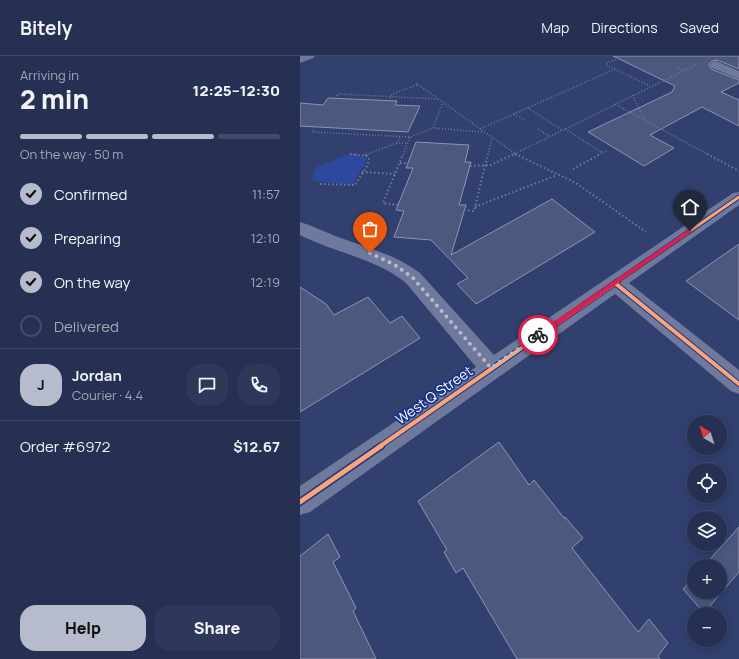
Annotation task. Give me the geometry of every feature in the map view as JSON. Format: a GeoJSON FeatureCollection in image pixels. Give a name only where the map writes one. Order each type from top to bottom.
{"type":"FeatureCollection","features":[{"type":"Feature","properties":{"kind":"street"},"geometry":{"type":"LineString","coordinates":[[300,58],[308,56]]}},
{"type":"Feature","properties":{"kind":"street"},"geometry":{"type":"LineString","coordinates":[[716,65],[739,75]]}},
{"type":"Feature","properties":{"kind":"street","name":"West Q Street"},"geometry":{"type":"LineString","coordinates":[[300,502],[739,197]]}},
{"type":"Feature","properties":{"kind":"street"},"geometry":{"type":"LineString","coordinates":[[300,228],[320,238],[375,255],[404,271],[413,278],[491,368]]}},
{"type":"Feature","properties":{"kind":"street"},"geometry":{"type":"LineString","coordinates":[[615,283],[739,384]]}},
{"type":"Feature","properties":{"kind":"path"},"geometry":{"type":"LineString","coordinates":[[624,56],[606,63],[606,65],[651,86]]}},
{"type":"Feature","properties":{"kind":"path"},"geometry":{"type":"LineString","coordinates":[[470,166],[485,166],[515,154],[632,95],[702,62]]}},
{"type":"Feature","properties":{"kind":"path"},"geometry":{"type":"LineString","coordinates":[[678,68],[684,71]]}},
{"type":"Feature","properties":{"kind":"path"},"geometry":{"type":"LineString","coordinates":[[480,129],[615,69]]}},
{"type":"Feature","properties":{"kind":"path"},"geometry":{"type":"LineString","coordinates":[[389,101],[392,94],[417,84],[515,154],[576,184],[650,235]]}},
{"type":"Feature","properties":{"kind":"path"},"geometry":{"type":"LineString","coordinates":[[333,100],[338,94],[439,99]]}},
{"type":"Feature","properties":{"kind":"path"},"geometry":{"type":"LineString","coordinates":[[632,95],[645,121]]}},
{"type":"Feature","properties":{"kind":"path"},"geometry":{"type":"LineString","coordinates":[[433,128],[443,102]]}},
{"type":"Feature","properties":{"kind":"path"},"geometry":{"type":"LineString","coordinates":[[615,104],[739,171]]}},
{"type":"Feature","properties":{"kind":"path"},"geometry":{"type":"LineString","coordinates":[[527,108],[603,153]]}},
{"type":"Feature","properties":{"kind":"path"},"geometry":{"type":"LineString","coordinates":[[514,114],[525,120]]}},
{"type":"Feature","properties":{"kind":"path"},"geometry":{"type":"LineString","coordinates":[[650,128],[655,126]]}},
{"type":"Feature","properties":{"kind":"path"},"geometry":{"type":"LineString","coordinates":[[315,127],[312,132],[400,137],[410,137],[433,128],[484,132]]}},
{"type":"Feature","properties":{"kind":"path"},"geometry":{"type":"LineString","coordinates":[[538,129],[550,136]]}},
{"type":"Feature","properties":{"kind":"path"},"geometry":{"type":"LineString","coordinates":[[371,136],[374,131]]}},
{"type":"Feature","properties":{"kind":"path"},"geometry":{"type":"LineString","coordinates":[[397,143],[400,137]]}},
{"type":"Feature","properties":{"kind":"path"},"geometry":{"type":"LineString","coordinates":[[398,205],[383,203],[410,137]]}},
{"type":"Feature","properties":{"kind":"path"},"geometry":{"type":"LineString","coordinates":[[464,210],[474,211],[492,138]]}},
{"type":"Feature","properties":{"kind":"path"},"geometry":{"type":"LineString","coordinates":[[365,156],[397,143],[408,143]]}},
{"type":"Feature","properties":{"kind":"path"},"geometry":{"type":"LineString","coordinates":[[573,169],[608,150]]}},
{"type":"Feature","properties":{"kind":"path"},"geometry":{"type":"LineString","coordinates":[[320,184],[352,186],[357,182],[370,158],[350,154]]}},
{"type":"Feature","properties":{"kind":"path"},"geometry":{"type":"LineString","coordinates":[[400,163],[408,163]]}},
{"type":"Feature","properties":{"kind":"path"},"geometry":{"type":"LineString","coordinates":[[362,172],[395,174]]}},
{"type":"Feature","properties":{"kind":"path"},"geometry":{"type":"LineString","coordinates":[[475,207],[557,175]]}},
{"type":"Feature","properties":{"kind":"shaded area"},"geometry":{"type":"Polygon","coordinates":[[[349,155],[364,157],[367,160],[352,185],[315,181],[312,179],[316,167],[332,162],[339,157],[349,155]]]}},
{"type":"Feature","properties":{"kind":"building"},"geometry":{"type":"Polygon","coordinates":[[[613,56],[739,56],[739,69],[717,60],[712,61],[709,64],[711,69],[739,80],[739,83],[721,92],[739,100],[739,126],[702,107],[650,135],[674,148],[644,166],[588,132],[672,92],[675,86],[613,56]]]}},
{"type":"Feature","properties":{"kind":"building"},"geometry":{"type":"Polygon","coordinates":[[[328,98],[397,101],[395,105],[420,106],[408,132],[300,126],[300,103],[323,105],[328,98]]]}},
{"type":"Feature","properties":{"kind":"building"},"geometry":{"type":"Polygon","coordinates":[[[416,142],[469,145],[465,162],[471,162],[459,205],[466,205],[451,255],[552,199],[595,232],[476,304],[457,284],[468,278],[431,240],[394,237],[404,211],[396,210],[413,168],[406,168],[416,142]]]}},
{"type":"Feature","properties":{"kind":"building"},"geometry":{"type":"Polygon","coordinates":[[[739,244],[739,320],[686,281],[739,244]]]}},
{"type":"Feature","properties":{"kind":"building"},"geometry":{"type":"Polygon","coordinates":[[[300,287],[326,304],[334,315],[368,297],[390,323],[402,316],[420,338],[300,412],[300,287]]]}},
{"type":"Feature","properties":{"kind":"building"},"geometry":{"type":"Polygon","coordinates":[[[499,442],[529,485],[534,480],[564,518],[565,517],[583,538],[572,548],[638,632],[649,619],[668,643],[658,656],[660,659],[517,659],[463,568],[456,573],[444,552],[447,550],[418,501],[499,442]]]}},
{"type":"Feature","properties":{"kind":"building"},"geometry":{"type":"Polygon","coordinates":[[[739,527],[739,572],[727,586],[727,559],[710,559],[717,551],[727,551],[727,540],[739,527]]]}},
{"type":"Feature","properties":{"kind":"building"},"geometry":{"type":"Polygon","coordinates":[[[328,534],[340,557],[333,562],[356,608],[353,611],[376,659],[300,659],[300,556],[328,534]]]}},
{"type":"Feature","properties":{"kind":"building"},"geometry":{"type":"Polygon","coordinates":[[[687,585],[687,594],[683,589],[687,585]]]}},
{"type":"Feature","properties":{"kind":"building"},"geometry":{"type":"Polygon","coordinates":[[[692,599],[716,599],[709,607],[699,607],[692,599]]]}},
{"type":"Feature","properties":{"kind":"cycle path"},"geometry":{"type":"LineString","coordinates":[[300,502],[739,197]]}},
{"type":"Feature","properties":{"kind":"cycle path"},"geometry":{"type":"LineString","coordinates":[[615,283],[739,384]]}},
{"type":"Feature","properties":{"kind":"way so far"},"geometry":{"type":"LineString","coordinates":[[370,253],[395,265],[413,278],[491,368],[538,335]]}},
{"type":"Feature","properties":{"kind":"route"},"geometry":{"type":"LineString","coordinates":[[538,335],[690,231]]}}]}
